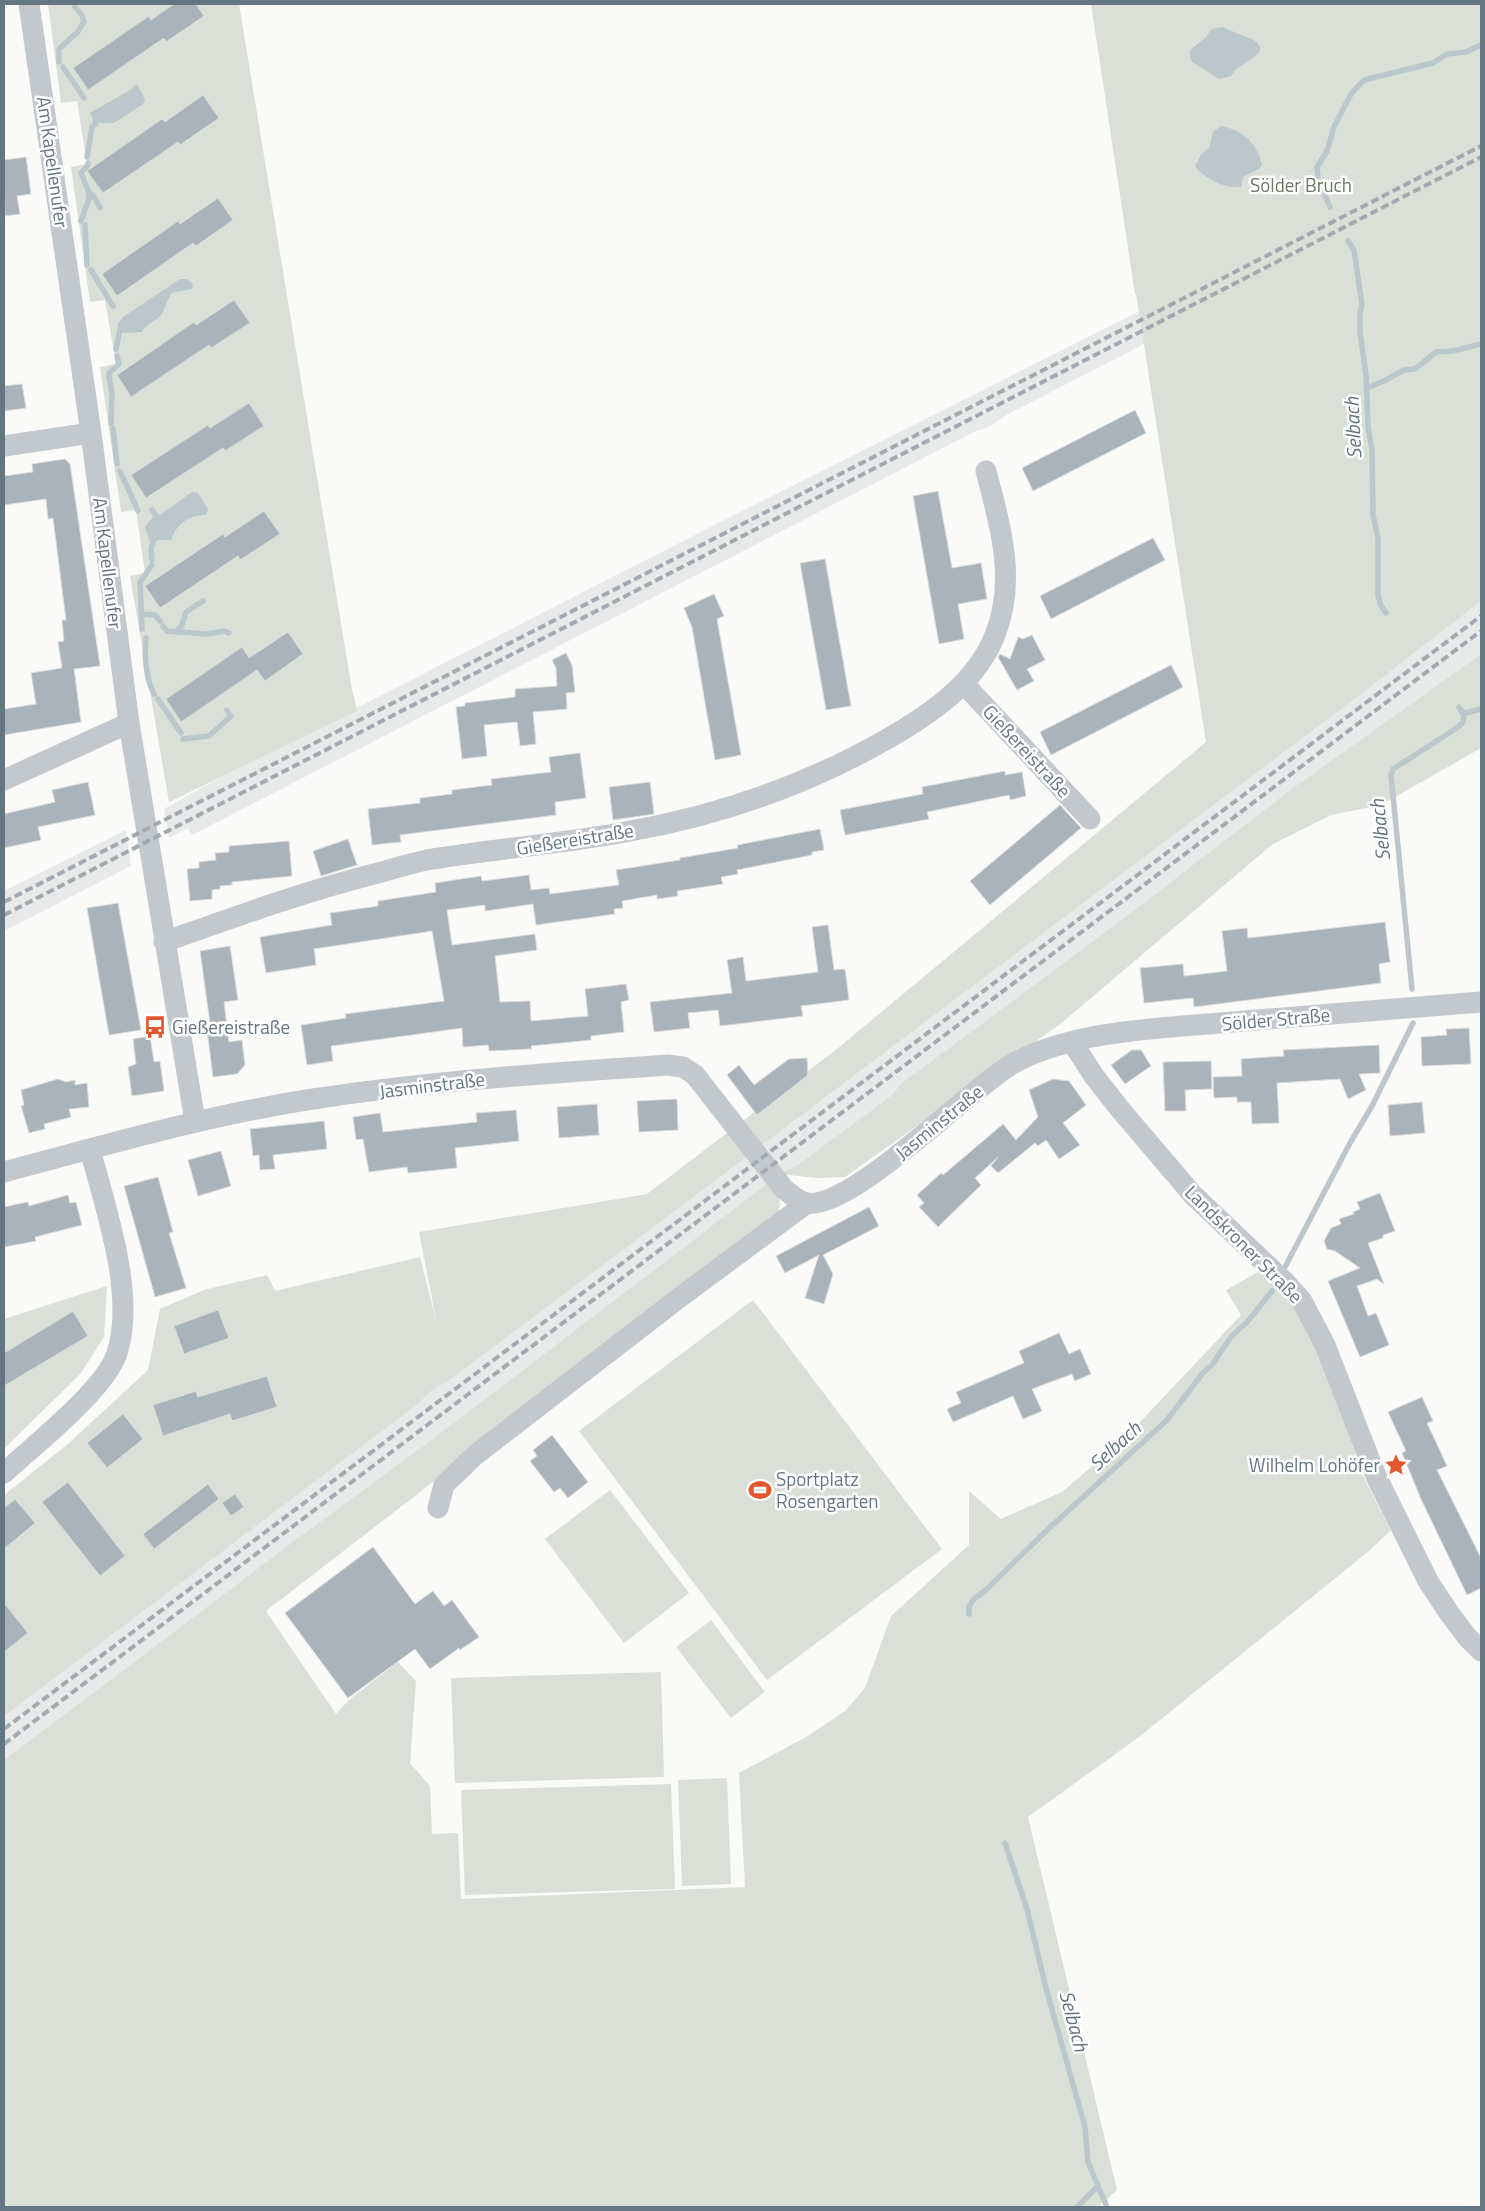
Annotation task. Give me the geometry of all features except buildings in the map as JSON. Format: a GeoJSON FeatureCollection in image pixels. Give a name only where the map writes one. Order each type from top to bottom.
{"type":"FeatureCollection","features":[{"type":"Feature","properties":{"kind":"street","name":"Am Kapellenufer"},"geometry":{"type":"LineString","coordinates":[[29,4],[91,433],[129,723],[195,1121]]}},
{"type":"Feature","properties":{"kind":"street"},"geometry":{"type":"LineString","coordinates":[[4,446],[91,433]]}},
{"type":"Feature","properties":{"kind":"street","name":"Gießereistraße"},"geometry":{"type":"LineString","coordinates":[[164,942],[317,889],[425,861],[625,833],[724,809],[792,786],[856,757],[932,712],[964,684],[977,668],[995,636],[1006,589],[1006,553],[986,471]]}},
{"type":"Feature","properties":{"kind":"street","name":"Gießereistraße"},"geometry":{"type":"LineString","coordinates":[[964,684],[1090,818]]}},
{"type":"Feature","properties":{"kind":"street"},"geometry":{"type":"LineString","coordinates":[[4,780],[129,723]]}},
{"type":"Feature","properties":{"kind":"street","name":"Sölder Straße"},"geometry":{"type":"LineString","coordinates":[[1072,1042],[1146,1030],[1481,1002]]}},
{"type":"Feature","properties":{"kind":"street","name":"Jasminstraße"},"geometry":{"type":"LineString","coordinates":[[4,1172],[195,1121],[312,1099],[474,1079],[667,1065],[683,1067],[695,1076],[784,1189],[795,1198],[807,1203],[819,1202],[834,1197],[860,1182],[1013,1064],[1039,1051],[1072,1042]]}},
{"type":"Feature","properties":{"kind":"street","name":"Landskroner Straße"},"geometry":{"type":"LineString","coordinates":[[1072,1042],[1118,1108],[1194,1195],[1285,1282],[1302,1301],[1326,1345],[1376,1476],[1424,1573],[1468,1638],[1481,1651]]}},
{"type":"Feature","properties":{"kind":"street"},"geometry":{"type":"LineString","coordinates":[[4,1473],[93,1390],[117,1354],[122,1323],[122,1289],[113,1237],[90,1149]]}},
{"type":"Feature","properties":{"kind":"street","name":"Jasminstraße"},"geometry":{"type":"LineString","coordinates":[[438,1508],[444,1485],[474,1456],[679,1298],[807,1203]]}},
{"type":"Feature","properties":{"kind":"shaded area"},"geometry":{"type":"Polygon","coordinates":[[[1222,27],[1254,40],[1260,46],[1260,51],[1231,76],[1219,79],[1192,62],[1190,50],[1205,38],[1212,29],[1222,27]]]}},
{"type":"Feature","properties":{"kind":"shaded area"},"geometry":{"type":"Polygon","coordinates":[[[134,85],[137,85],[145,99],[143,104],[114,123],[96,123],[90,113],[132,89],[134,85]]]}},
{"type":"Feature","properties":{"kind":"shaded area"},"geometry":{"type":"Polygon","coordinates":[[[1221,126],[1242,134],[1253,144],[1260,157],[1262,165],[1259,169],[1243,177],[1241,187],[1228,186],[1216,182],[1204,175],[1195,166],[1201,155],[1209,148],[1213,132],[1221,126]]]}},
{"type":"Feature","properties":{"kind":"shaded area"},"geometry":{"type":"Polygon","coordinates":[[[180,279],[187,279],[193,284],[192,289],[172,293],[161,315],[142,332],[119,333],[118,323],[123,317],[180,279]]]}},
{"type":"Feature","properties":{"kind":"shaded area"},"geometry":{"type":"Polygon","coordinates":[[[1142,310],[1146,343],[1008,414],[989,427],[976,431],[192,835],[188,828],[169,838],[164,809],[210,783],[691,537],[1142,310]]]}},
{"type":"Feature","properties":{"kind":"shaded area"},"geometry":{"type":"Polygon","coordinates":[[[192,492],[198,493],[208,509],[206,515],[200,515],[184,522],[176,529],[171,540],[159,540],[153,543],[146,528],[157,517],[192,492]]]}},
{"type":"Feature","properties":{"kind":"shaded area"},"geometry":{"type":"Polygon","coordinates":[[[1481,601],[1481,654],[1290,790],[1128,915],[902,1083],[892,1095],[799,1164],[780,1174],[760,1147],[1360,695],[1481,601]]]}},
{"type":"Feature","properties":{"kind":"shaded area"},"geometry":{"type":"Polygon","coordinates":[[[126,830],[131,866],[4,931],[4,891],[126,830]]]}},
{"type":"Feature","properties":{"kind":"shaded area"},"geometry":{"type":"Polygon","coordinates":[[[748,1155],[768,1183],[438,1435],[4,1760],[4,1716],[417,1405],[431,1391],[450,1380],[748,1155]]]}},
{"type":"Feature","properties":{"kind":"green space"},"geometry":{"type":"Polygon","coordinates":[[[48,4],[239,4],[357,711],[169,802],[130,576],[145,573],[136,510],[121,512],[100,367],[116,364],[105,300],[90,302],[71,167],[87,164],[77,101],[61,103],[48,4]]]}},
{"type":"Feature","properties":{"kind":"green space","name":"Sölder Bruch"},"geometry":{"type":"Polygon","coordinates":[[[1091,4],[1481,4],[1481,601],[1360,695],[450,1380],[431,1391],[417,1405],[4,1716],[4,1495],[68,1444],[148,1370],[160,1309],[204,1290],[267,1275],[275,1291],[420,1257],[437,1324],[419,1232],[647,1194],[837,1049],[1206,742],[1091,4]]]}},
{"type":"Feature","properties":{"kind":"green space"},"geometry":{"type":"Polygon","coordinates":[[[1481,654],[1481,748],[1381,805],[1331,815],[1273,844],[1059,1025],[845,1177],[817,1178],[780,1174],[799,1164],[892,1095],[902,1083],[1128,915],[1290,790],[1481,654]]]}},
{"type":"Feature","properties":{"kind":"green space"},"geometry":{"type":"Polygon","coordinates":[[[768,1183],[780,1201],[777,1216],[266,1611],[336,1714],[350,1699],[398,1662],[416,1681],[410,1763],[430,1786],[432,1834],[458,1833],[461,1899],[745,1887],[739,1773],[808,1736],[846,1710],[865,1688],[891,1616],[969,1545],[969,1491],[1001,1519],[1062,1492],[1125,1438],[1241,1315],[1226,1290],[1262,1270],[1304,1317],[1352,1440],[1359,1468],[1391,1530],[1369,1551],[1139,1737],[1028,1817],[1117,2190],[1098,2207],[4,2207],[4,1760],[438,1435],[768,1183]]]}},
{"type":"Feature","properties":{"kind":"green space"},"geometry":{"type":"Polygon","coordinates":[[[107,1286],[104,1337],[81,1373],[4,1449],[4,1319],[107,1286]]]}},
{"type":"Feature","properties":{"kind":"green space","name":"Sportplatz Rosengarten"},"geometry":{"type":"Polygon","coordinates":[[[753,1300],[942,1549],[767,1680],[579,1431],[753,1300]]]}},
{"type":"Feature","properties":{"kind":"green space"},"geometry":{"type":"Polygon","coordinates":[[[610,1490],[689,1593],[624,1643],[545,1539],[610,1490]]]}},
{"type":"Feature","properties":{"kind":"green space"},"geometry":{"type":"Polygon","coordinates":[[[711,1620],[765,1692],[731,1718],[676,1647],[711,1620]]]}},
{"type":"Feature","properties":{"kind":"green space"},"geometry":{"type":"Polygon","coordinates":[[[661,1672],[664,1777],[455,1783],[451,1678],[661,1672]]]}},
{"type":"Feature","properties":{"kind":"green space"},"geometry":{"type":"Polygon","coordinates":[[[727,1778],[731,1884],[682,1886],[678,1780],[727,1778]]]}},
{"type":"Feature","properties":{"kind":"green space"},"geometry":{"type":"Polygon","coordinates":[[[671,1784],[675,1889],[465,1895],[461,1790],[671,1784]]]}},
{"type":"Feature","properties":{"kind":"waterway"},"geometry":{"type":"LineString","coordinates":[[75,7],[82,15],[84,22],[77,33]]}},
{"type":"Feature","properties":{"kind":"waterway"},"geometry":{"type":"LineString","coordinates":[[59,62],[59,49],[74,35]]}},
{"type":"Feature","properties":{"kind":"waterway","name":"Selbach"},"geometry":{"type":"LineString","coordinates":[[1330,207],[1318,179],[1317,167],[1327,151],[1334,127],[1351,94],[1364,80],[1433,63],[1447,54],[1466,52],[1481,45]]}},
{"type":"Feature","properties":{"kind":"waterway"},"geometry":{"type":"LineString","coordinates":[[63,67],[84,98]]}},
{"type":"Feature","properties":{"kind":"waterway"},"geometry":{"type":"LineString","coordinates":[[87,157],[92,127],[96,123],[95,116]]}},
{"type":"Feature","properties":{"kind":"waterway"},"geometry":{"type":"LineString","coordinates":[[81,221],[89,199],[88,190],[81,173],[88,163]]}},
{"type":"Feature","properties":{"kind":"waterway"},"geometry":{"type":"LineString","coordinates":[[89,193],[93,195],[100,208]]}},
{"type":"Feature","properties":{"kind":"waterway"},"geometry":{"type":"LineString","coordinates":[[85,225],[87,265]]}},
{"type":"Feature","properties":{"kind":"waterway","name":"Selbach"},"geometry":{"type":"LineString","coordinates":[[1348,241],[1354,250],[1362,305],[1360,332],[1366,375],[1368,427],[1372,450],[1373,515],[1378,538],[1378,595],[1380,604],[1386,613]]}},
{"type":"Feature","properties":{"kind":"waterway"},"geometry":{"type":"LineString","coordinates":[[91,270],[113,306]]}},
{"type":"Feature","properties":{"kind":"waterway"},"geometry":{"type":"LineString","coordinates":[[116,349],[121,325]]}},
{"type":"Feature","properties":{"kind":"waterway"},"geometry":{"type":"LineString","coordinates":[[1367,388],[1404,370],[1415,369],[1436,352],[1453,351],[1481,344]]}},
{"type":"Feature","properties":{"kind":"waterway"},"geometry":{"type":"LineString","coordinates":[[111,423],[112,394],[109,376],[110,372],[119,364],[117,356]]}},
{"type":"Feature","properties":{"kind":"waterway"},"geometry":{"type":"LineString","coordinates":[[113,428],[117,464]]}},
{"type":"Feature","properties":{"kind":"waterway"},"geometry":{"type":"LineString","coordinates":[[120,471],[138,511]]}},
{"type":"Feature","properties":{"kind":"waterway"},"geometry":{"type":"LineString","coordinates":[[148,527],[157,517],[152,510]]}},
{"type":"Feature","properties":{"kind":"waterway"},"geometry":{"type":"LineString","coordinates":[[148,527],[153,543],[151,548],[152,560]]}},
{"type":"Feature","properties":{"kind":"waterway"},"geometry":{"type":"LineString","coordinates":[[142,629],[140,582],[152,565]]}},
{"type":"Feature","properties":{"kind":"waterway"},"geometry":{"type":"LineString","coordinates":[[176,632],[182,625],[186,612],[203,601]]}},
{"type":"Feature","properties":{"kind":"waterway"},"geometry":{"type":"LineString","coordinates":[[142,614],[155,615],[160,621]]}},
{"type":"Feature","properties":{"kind":"waterway"},"geometry":{"type":"LineString","coordinates":[[163,626],[167,631],[207,634],[224,631],[229,633]]}},
{"type":"Feature","properties":{"kind":"waterway"},"geometry":{"type":"LineString","coordinates":[[146,638],[146,667],[154,694]]}},
{"type":"Feature","properties":{"kind":"waterway"},"geometry":{"type":"LineString","coordinates":[[158,699],[181,733]]}},
{"type":"Feature","properties":{"kind":"waterway","name":"Selbach"},"geometry":{"type":"LineString","coordinates":[[1412,989],[1391,775],[1393,769],[1457,728],[1463,722],[1464,716],[1459,707]]}},
{"type":"Feature","properties":{"kind":"waterway"},"geometry":{"type":"LineString","coordinates":[[1462,711],[1466,713],[1481,709]]}},
{"type":"Feature","properties":{"kind":"waterway"},"geometry":{"type":"LineString","coordinates":[[183,739],[209,736],[231,716]]}},
{"type":"Feature","properties":{"kind":"waterway","name":"Selbach"},"geometry":{"type":"LineString","coordinates":[[1285,1267],[1350,1143],[1372,1106],[1413,1023]]}},
{"type":"Feature","properties":{"kind":"waterway","name":"Selbach"},"geometry":{"type":"LineString","coordinates":[[969,1614],[969,1607],[973,1600],[1167,1420],[1202,1374],[1212,1365],[1231,1337],[1248,1321],[1272,1291]]}},
{"type":"Feature","properties":{"kind":"waterway","name":"Selbach"},"geometry":{"type":"LineString","coordinates":[[1005,1843],[1027,1909],[1046,1988],[1085,2127],[1088,2162],[1107,2207]]}},
{"type":"Feature","properties":{"kind":"waterway"},"geometry":{"type":"LineString","coordinates":[[1077,2207],[1097,2187]]}},
{"type":"Feature","properties":{"kind":"railway"},"geometry":{"type":"LineString","coordinates":[[4,902],[1481,146]]}},
{"type":"Feature","properties":{"kind":"railway"},"geometry":{"type":"LineString","coordinates":[[4,915],[1481,157]]}},
{"type":"Feature","properties":{"kind":"railway"},"geometry":{"type":"LineString","coordinates":[[4,1729],[1481,616]]}},
{"type":"Feature","properties":{"kind":"railway"},"geometry":{"type":"LineString","coordinates":[[4,1744],[1481,631]]}},
{"type":"Feature","properties":{"kind":"place","name":"Gießereistraße"},"geometry":{"type":"Point","coordinates":[155,1027]}},
{"type":"Feature","properties":{"kind":"place","name":"Wilhelm Lohöfer"},"geometry":{"type":"Point","coordinates":[1396,1465]}},
{"type":"Feature","properties":{"kind":"place","name":"Sportplatz Rosengarten"},"geometry":{"type":"Point","coordinates":[760,1490]}}]}
